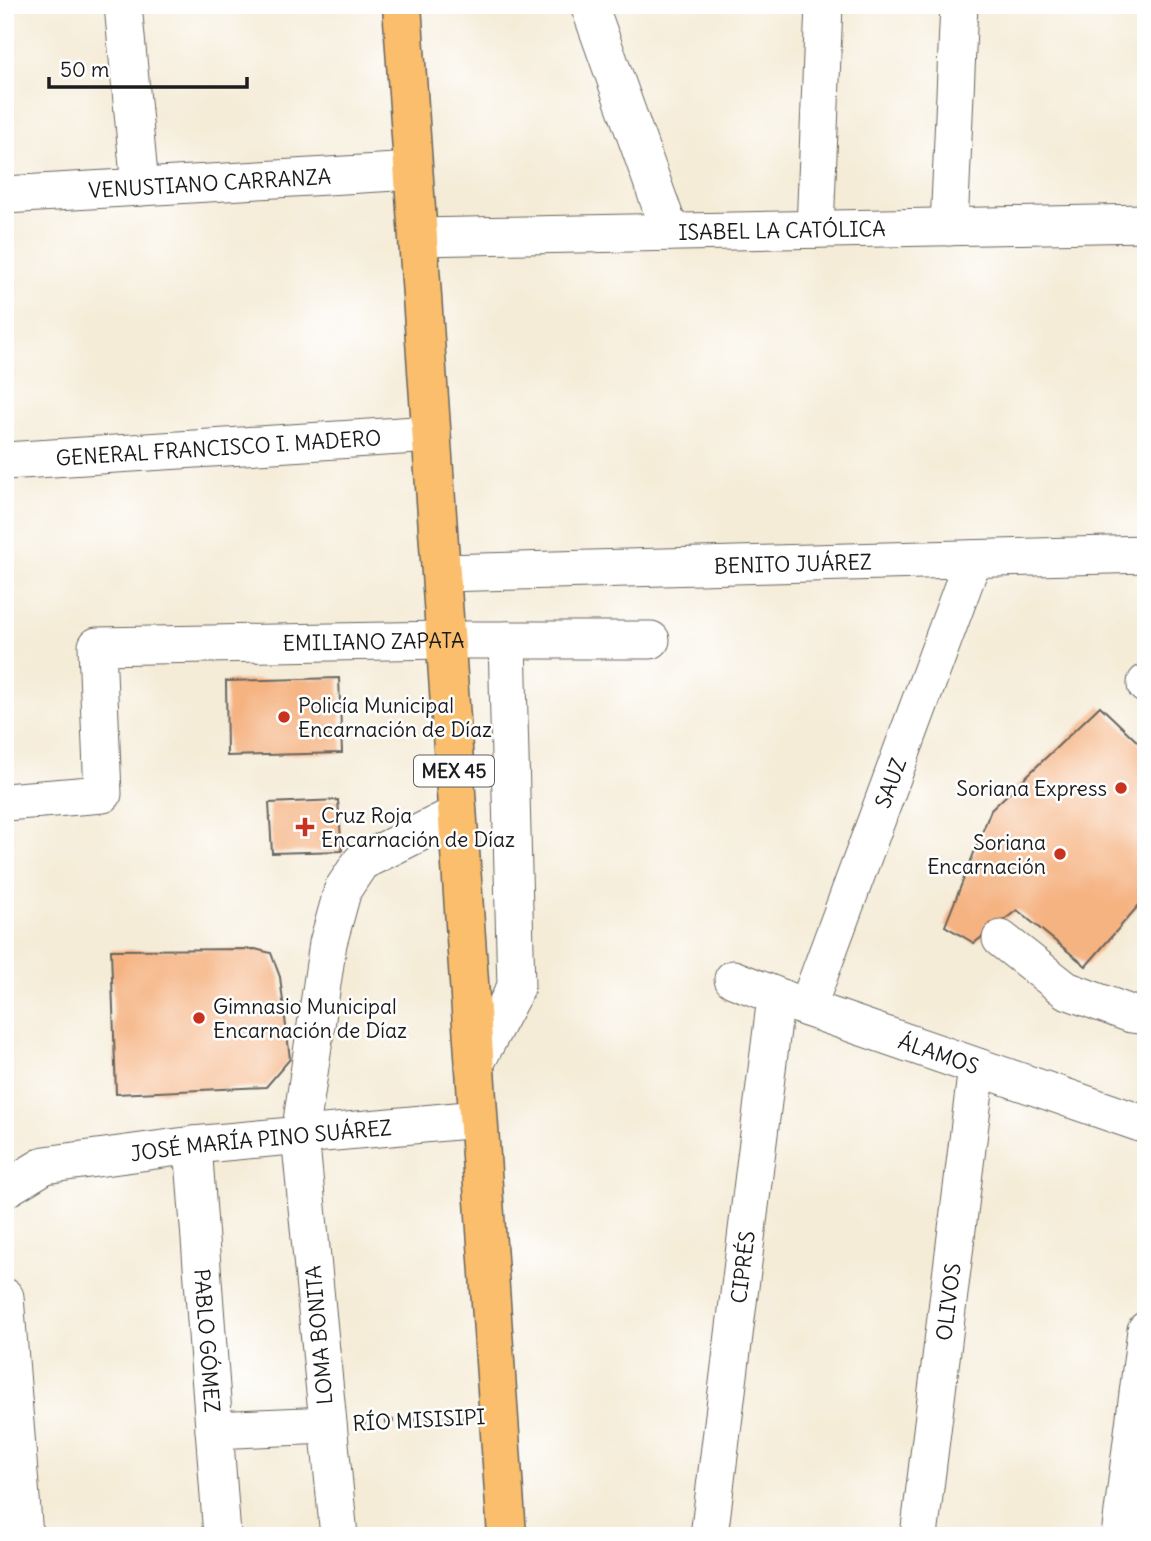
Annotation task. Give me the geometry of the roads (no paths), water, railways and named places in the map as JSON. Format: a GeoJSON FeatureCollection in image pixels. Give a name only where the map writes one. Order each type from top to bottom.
{"type":"FeatureCollection","features":[{"type":"Feature","properties":{"kind":"main road","name":"MEX 45"},"geometry":{"type":"LineString","coordinates":[[402,5],[507,1536]]}},
{"type":"Feature","properties":{"kind":"street"},"geometry":{"type":"LineString","coordinates":[[123,5],[140,187]]}},
{"type":"Feature","properties":{"kind":"street"},"geometry":{"type":"LineString","coordinates":[[589,5],[670,232]]}},
{"type":"Feature","properties":{"kind":"street"},"geometry":{"type":"LineString","coordinates":[[815,229],[824,5]]}},
{"type":"Feature","properties":{"kind":"street"},"geometry":{"type":"LineString","coordinates":[[949,227],[958,5]]}},
{"type":"Feature","properties":{"kind":"street","name":"VENUSTIANO CARRANZA"},"geometry":{"type":"LineString","coordinates":[[5,195],[414,171]]}},
{"type":"Feature","properties":{"kind":"street","name":"ISABEL LA CATÓLICA"},"geometry":{"type":"LineString","coordinates":[[418,237],[1146,223]]}},
{"type":"Feature","properties":{"kind":"street","name":"GENERAL FRANCISCO I. MADERO"},"geometry":{"type":"LineString","coordinates":[[5,461],[432,434]]}},
{"type":"Feature","properties":{"kind":"street","name":"BENITO JUÁREZ"},"geometry":{"type":"LineString","coordinates":[[440,573],[1146,554]]}},
{"type":"Feature","properties":{"kind":"street","name":"SAUZ"},"geometry":{"type":"LineString","coordinates":[[792,1003],[973,559]]}},
{"type":"Feature","properties":{"kind":"street","name":"EMILIANO ZAPATA"},"geometry":{"type":"LineString","coordinates":[[5,802],[103,794],[97,646],[446,640],[651,640]]}},
{"type":"Feature","properties":{"kind":"street"},"geometry":{"type":"LineString","coordinates":[[474,1066],[516,987],[508,640]]}},
{"type":"Feature","properties":{"kind":"street","name":"LOMA BONITA"},"geometry":{"type":"LineString","coordinates":[[339,1536],[300,1135],[328,943],[343,889],[361,862],[457,814]]}},
{"type":"Feature","properties":{"kind":"street"},"geometry":{"type":"LineString","coordinates":[[1001,939],[1066,990],[1131,1014],[1146,1016]]}},
{"type":"Feature","properties":{"kind":"street","name":"ÁLAMOS"},"geometry":{"type":"LineString","coordinates":[[733,979],[792,1003],[1146,1125]]}},
{"type":"Feature","properties":{"kind":"street","name":"CIPRÉS"},"geometry":{"type":"LineString","coordinates":[[709,1536],[792,1003]]}},
{"type":"Feature","properties":{"kind":"street","name":"OLIVOS"},"geometry":{"type":"LineString","coordinates":[[919,1536],[977,1067]]}},
{"type":"Feature","properties":{"kind":"street","name":"JOSÉ MARÍA PINO SUÁREZ"},"geometry":{"type":"LineString","coordinates":[[5,1189],[45,1166],[193,1145],[478,1119]]}},
{"type":"Feature","properties":{"kind":"street","name":"PABLO GÓMEZ"},"geometry":{"type":"LineString","coordinates":[[193,1145],[222,1536]]}},
{"type":"Feature","properties":{"kind":"street","name":"JOSÉ MARÍA PINO SUÁREZ"},"geometry":{"type":"LineString","coordinates":[[5,1153],[45,1166]]}},
{"type":"Feature","properties":{"kind":"street"},"geometry":{"type":"LineString","coordinates":[[5,1297],[24,1536]]}},
{"type":"Feature","properties":{"kind":"street"},"geometry":{"type":"LineString","coordinates":[[1120,1536],[1146,1331]]}},
{"type":"Feature","properties":{"kind":"street","name":"RÍO MISISIPI"},"geometry":{"type":"LineString","coordinates":[[214,1430],[328,1425]]}},
{"type":"Feature","properties":{"kind":"place","name":"Policía Municipal Encarnación de Díaz"},"geometry":{"type":"Point","coordinates":[284,717]}},
{"type":"Feature","properties":{"kind":"place","name":"Soriana Express"},"geometry":{"type":"Point","coordinates":[1121,788]}},
{"type":"Feature","properties":{"kind":"place","name":"Cruz Roja Encarnación de Díaz"},"geometry":{"type":"Point","coordinates":[305,827]}},
{"type":"Feature","properties":{"kind":"place","name":"Soriana Encarnación"},"geometry":{"type":"Point","coordinates":[1060,854]}},
{"type":"Feature","properties":{"kind":"place","name":"Gimnasio Municipal Encarnación de Díaz"},"geometry":{"type":"Point","coordinates":[199,1018]}}]}
